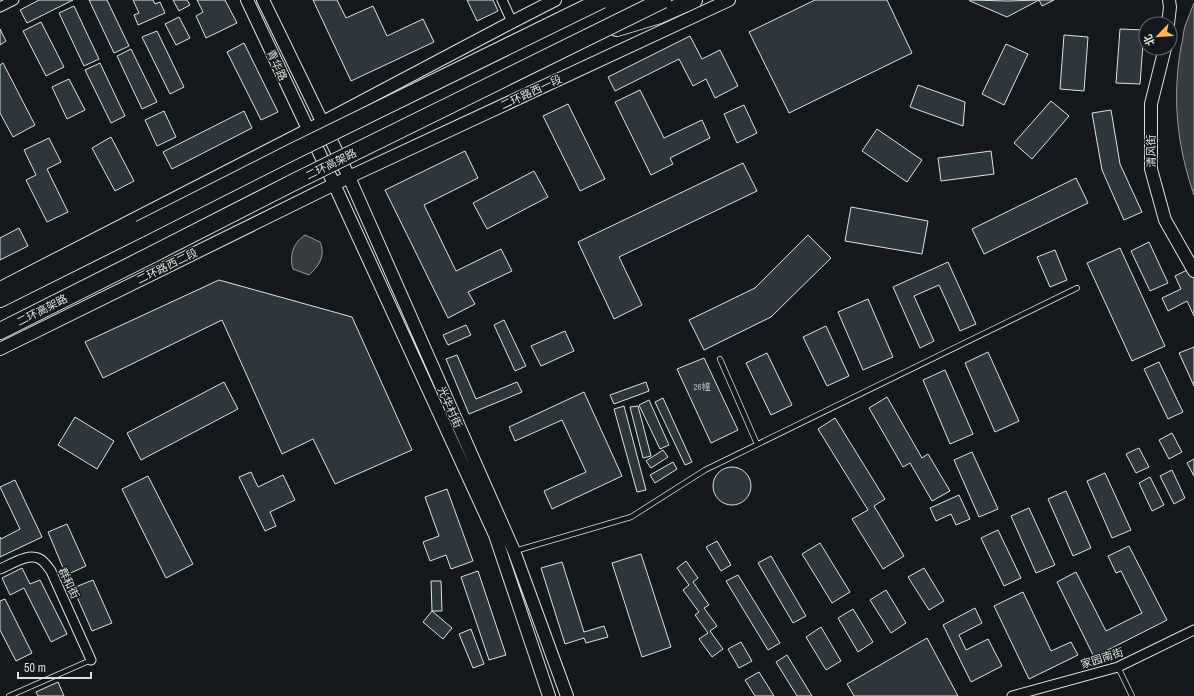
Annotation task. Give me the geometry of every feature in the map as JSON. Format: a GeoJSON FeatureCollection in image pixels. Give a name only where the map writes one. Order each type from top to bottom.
{"type":"FeatureCollection","features":[{"type":"Feature","properties":{"kind":"highway","name":"二环高架路"},"geometry":{"type":"LineString","coordinates":[[0,330],[663,0]]}},
{"type":"Feature","properties":{"kind":"highway"},"geometry":{"type":"LineString","coordinates":[[593,35],[660,15],[694,0]]}},
{"type":"Feature","properties":{"kind":"highway"},"geometry":{"type":"LineString","coordinates":[[0,299],[294,151],[599,1]]}},
{"type":"Feature","properties":{"kind":"main road","name":"青华路"},"geometry":{"type":"LineString","coordinates":[[247,0],[308,129]]}},
{"type":"Feature","properties":{"kind":"main road","name":"青华路"},"geometry":{"type":"LineString","coordinates":[[263,0],[323,122]]}},
{"type":"Feature","properties":{"kind":"main road"},"geometry":{"type":"LineString","coordinates":[[0,288],[323,122],[555,0]]}},
{"type":"Feature","properties":{"kind":"main road","name":"二环路西一段"},"geometry":{"type":"LineString","coordinates":[[334,184],[729,0]]}},
{"type":"Feature","properties":{"kind":"main road"},"geometry":{"type":"LineString","coordinates":[[1169,0],[1169,16]]}},
{"type":"Feature","properties":{"kind":"main road","name":"清风街"},"geometry":{"type":"LineString","coordinates":[[1162,56],[1151,104],[1151,169],[1165,220],[1194,271]]}},
{"type":"Feature","properties":{"kind":"main road","name":"光华村街"},"geometry":{"type":"LineString","coordinates":[[323,122],[349,177],[514,551],[567,696]]}},
{"type":"Feature","properties":{"kind":"main road","name":"光华村街"},"geometry":{"type":"LineString","coordinates":[[308,129],[495,535],[549,696]]}},
{"type":"Feature","properties":{"kind":"main road","name":"二环路西二段"},"geometry":{"type":"LineString","coordinates":[[0,349],[334,184]]}},
{"type":"Feature","properties":{"kind":"street"},"geometry":{"type":"LineString","coordinates":[[0,7],[14,0]]}},
{"type":"Feature","properties":{"kind":"street"},"geometry":{"type":"LineString","coordinates":[[502,0],[512,22]]}},
{"type":"Feature","properties":{"kind":"street","name":"群和街"},"geometry":{"type":"LineString","coordinates":[[0,569],[23,558],[34,556],[41,559],[51,571],[91,660]]}},
{"type":"Feature","properties":{"kind":"street","name":"家园南街"},"geometry":{"type":"LineString","coordinates":[[1012,696],[1118,667],[1194,630]]}},
{"type":"Feature","properties":{"kind":"lane"},"geometry":{"type":"LineString","coordinates":[[103,254],[140,229]]}},
{"type":"Feature","properties":{"kind":"lane"},"geometry":{"type":"LineString","coordinates":[[105,272],[153,254]]}},
{"type":"Feature","properties":{"kind":"lane"},"geometry":{"type":"LineString","coordinates":[[502,555],[631,516],[705,470],[1077,288]]}},
{"type":"Feature","properties":{"kind":"lane"},"geometry":{"type":"LineString","coordinates":[[720,359],[757,444]]}},
{"type":"Feature","properties":{"kind":"lane"},"geometry":{"type":"LineString","coordinates":[[9,696],[91,660]]}},
{"type":"Feature","properties":{"kind":"lane"},"geometry":{"type":"LineString","coordinates":[[1118,667],[1132,696]]}},
{"type":"Feature","properties":{"kind":"shaded area"},"geometry":{"type":"Polygon","coordinates":[[[1194,3],[1194,195],[1188,177],[1180,140],[1177,85],[1178,66],[1185,26],[1194,3]]]}},
{"type":"Feature","properties":{"kind":"shaded area"},"geometry":{"type":"Polygon","coordinates":[[[305,235],[320,242],[322,247],[322,256],[316,268],[309,275],[293,269],[292,264],[293,250],[301,238],[305,235]]]}},
{"type":"Feature","properties":{"kind":"building"},"geometry":{"type":"Polygon","coordinates":[[[39,0],[73,0],[27,23],[20,10],[39,0]]]}},
{"type":"Feature","properties":{"kind":"building"},"geometry":{"type":"Polygon","coordinates":[[[89,0],[107,0],[129,46],[114,53],[89,0]]]}},
{"type":"Feature","properties":{"kind":"building"},"geometry":{"type":"Polygon","coordinates":[[[133,0],[153,0],[155,4],[160,2],[165,13],[138,25],[134,15],[139,13],[133,0]]]}},
{"type":"Feature","properties":{"kind":"building"},"geometry":{"type":"Polygon","coordinates":[[[173,0],[187,0],[190,5],[179,11],[173,0]]]}},
{"type":"Feature","properties":{"kind":"building"},"geometry":{"type":"Polygon","coordinates":[[[197,0],[225,0],[237,23],[206,38],[196,16],[203,12],[197,0]]]}},
{"type":"Feature","properties":{"kind":"building"},"geometry":{"type":"Polygon","coordinates":[[[313,0],[337,0],[346,18],[373,6],[387,36],[423,19],[434,42],[351,81],[313,0]]]}},
{"type":"Feature","properties":{"kind":"building"},"geometry":{"type":"Polygon","coordinates":[[[467,0],[493,0],[498,11],[477,21],[467,0]]]}},
{"type":"Feature","properties":{"kind":"building"},"geometry":{"type":"Polygon","coordinates":[[[815,0],[887,0],[912,53],[789,113],[749,32],[815,0]]]}},
{"type":"Feature","properties":{"kind":"building"},"geometry":{"type":"Polygon","coordinates":[[[969,0],[1008,1],[1039,0],[1007,17],[969,0]]]}},
{"type":"Feature","properties":{"kind":"building"},"geometry":{"type":"Polygon","coordinates":[[[1039,0],[1054,0],[1042,6],[1039,0]]]}},
{"type":"Feature","properties":{"kind":"building"},"geometry":{"type":"Polygon","coordinates":[[[74,6],[99,59],[84,66],[59,13],[74,6]]]}},
{"type":"Feature","properties":{"kind":"building"},"geometry":{"type":"Polygon","coordinates":[[[179,17],[190,38],[176,45],[165,24],[179,17]]]}},
{"type":"Feature","properties":{"kind":"building"},"geometry":{"type":"Polygon","coordinates":[[[41,22],[64,67],[46,76],[23,31],[41,22]]]}},
{"type":"Feature","properties":{"kind":"building"},"geometry":{"type":"Polygon","coordinates":[[[0,29],[6,41],[0,45],[0,29]]]}},
{"type":"Feature","properties":{"kind":"building"},"geometry":{"type":"Polygon","coordinates":[[[1120,29],[1138,30],[1138,56],[1142,56],[1140,84],[1116,83],[1120,29]]]}},
{"type":"Feature","properties":{"kind":"building"},"geometry":{"type":"Polygon","coordinates":[[[157,31],[184,87],[170,94],[142,37],[157,31]]]}},
{"type":"Feature","properties":{"kind":"building"},"geometry":{"type":"Polygon","coordinates":[[[1064,35],[1088,37],[1084,91],[1060,89],[1064,35]]]}},
{"type":"Feature","properties":{"kind":"building"},"geometry":{"type":"Polygon","coordinates":[[[690,36],[702,59],[720,50],[738,86],[715,98],[706,79],[693,86],[679,59],[615,91],[608,77],[690,36]]]}},
{"type":"Feature","properties":{"kind":"building"},"geometry":{"type":"Polygon","coordinates":[[[244,43],[278,112],[261,120],[227,52],[244,43]]]}},
{"type":"Feature","properties":{"kind":"building"},"geometry":{"type":"Polygon","coordinates":[[[1006,44],[1028,54],[1004,105],[982,94],[1006,44]]]}},
{"type":"Feature","properties":{"kind":"building"},"geometry":{"type":"Polygon","coordinates":[[[131,49],[157,102],[142,109],[117,56],[131,49]]]}},
{"type":"Feature","properties":{"kind":"building"},"geometry":{"type":"Polygon","coordinates":[[[3,63],[35,125],[13,137],[0,113],[0,65],[3,63]]]}},
{"type":"Feature","properties":{"kind":"building"},"geometry":{"type":"Polygon","coordinates":[[[100,63],[125,116],[111,123],[85,70],[100,63]]]}},
{"type":"Feature","properties":{"kind":"building"},"geometry":{"type":"Polygon","coordinates":[[[69,79],[85,110],[67,119],[52,87],[69,79]]]}},
{"type":"Feature","properties":{"kind":"building"},"geometry":{"type":"Polygon","coordinates":[[[918,85],[965,102],[963,126],[910,107],[918,85]]]}},
{"type":"Feature","properties":{"kind":"building"},"geometry":{"type":"Polygon","coordinates":[[[640,90],[664,138],[702,120],[710,138],[670,158],[673,164],[651,175],[615,102],[640,90]]]}},
{"type":"Feature","properties":{"kind":"building"},"geometry":{"type":"Polygon","coordinates":[[[1051,101],[1069,116],[1032,159],[1014,143],[1051,101]]]}},
{"type":"Feature","properties":{"kind":"building"},"geometry":{"type":"Polygon","coordinates":[[[568,104],[605,179],[580,191],[543,116],[568,104]]]}},
{"type":"Feature","properties":{"kind":"building"},"geometry":{"type":"Polygon","coordinates":[[[744,105],[757,133],[737,143],[724,114],[744,105]]]}},
{"type":"Feature","properties":{"kind":"building"},"geometry":{"type":"Polygon","coordinates":[[[1111,110],[1120,164],[1142,212],[1124,220],[1102,170],[1092,113],[1111,110]]]}},
{"type":"Feature","properties":{"kind":"building"},"geometry":{"type":"Polygon","coordinates":[[[164,111],[176,137],[157,146],[145,120],[164,111]]]}},
{"type":"Feature","properties":{"kind":"building"},"geometry":{"type":"Polygon","coordinates":[[[244,111],[252,128],[172,169],[163,152],[244,111]]]}},
{"type":"Feature","properties":{"kind":"building"},"geometry":{"type":"Polygon","coordinates":[[[877,129],[922,160],[907,182],[862,151],[877,129]]]}},
{"type":"Feature","properties":{"kind":"building"},"geometry":{"type":"Polygon","coordinates":[[[111,137],[134,181],[115,191],[92,148],[111,137]]]}},
{"type":"Feature","properties":{"kind":"building"},"geometry":{"type":"Polygon","coordinates":[[[49,138],[61,162],[47,169],[68,212],[47,222],[26,180],[36,175],[24,150],[49,138]]]}},
{"type":"Feature","properties":{"kind":"building"},"geometry":{"type":"Polygon","coordinates":[[[465,151],[478,178],[424,205],[456,271],[501,249],[512,271],[468,292],[475,304],[448,318],[385,190],[465,151]]]}},
{"type":"Feature","properties":{"kind":"building"},"geometry":{"type":"Polygon","coordinates":[[[991,151],[994,174],[941,181],[938,158],[991,151]]]}},
{"type":"Feature","properties":{"kind":"building"},"geometry":{"type":"Polygon","coordinates":[[[743,163],[757,191],[619,257],[642,305],[614,319],[578,242],[743,163]]]}},
{"type":"Feature","properties":{"kind":"building"},"geometry":{"type":"Polygon","coordinates":[[[534,171],[548,197],[487,229],[473,203],[534,171]]]}},
{"type":"Feature","properties":{"kind":"building"},"geometry":{"type":"Polygon","coordinates":[[[1076,178],[1088,203],[984,254],[972,229],[1076,178]]]}},
{"type":"Feature","properties":{"kind":"building"},"geometry":{"type":"Polygon","coordinates":[[[851,207],[928,221],[922,254],[845,241],[851,207]]]}},
{"type":"Feature","properties":{"kind":"building"},"geometry":{"type":"Polygon","coordinates":[[[19,228],[28,246],[0,260],[0,238],[19,228]]]}},
{"type":"Feature","properties":{"kind":"building"},"geometry":{"type":"Polygon","coordinates":[[[808,235],[831,258],[771,317],[704,350],[689,320],[755,288],[808,235]]]}},
{"type":"Feature","properties":{"kind":"building"},"geometry":{"type":"Polygon","coordinates":[[[1149,242],[1168,283],[1150,291],[1131,251],[1149,242]]]}},
{"type":"Feature","properties":{"kind":"building"},"geometry":{"type":"Polygon","coordinates":[[[1120,248],[1165,346],[1132,361],[1087,263],[1120,248]]]}},
{"type":"Feature","properties":{"kind":"building"},"geometry":{"type":"Polygon","coordinates":[[[1055,250],[1067,280],[1050,287],[1037,257],[1055,250]]]}},
{"type":"Feature","properties":{"kind":"building"},"geometry":{"type":"Polygon","coordinates":[[[948,262],[976,324],[960,331],[939,285],[914,296],[934,341],[920,348],[893,287],[948,262]]]}},
{"type":"Feature","properties":{"kind":"building"},"geometry":{"type":"Polygon","coordinates":[[[1189,269],[1194,279],[1194,316],[1187,301],[1168,311],[1162,298],[1181,289],[1175,276],[1189,269]]]}},
{"type":"Feature","properties":{"kind":"building"},"geometry":{"type":"Polygon","coordinates":[[[219,280],[352,317],[412,450],[335,484],[313,439],[282,454],[222,320],[103,378],[85,342],[219,280]]]}},
{"type":"Feature","properties":{"kind":"building"},"geometry":{"type":"Polygon","coordinates":[[[868,299],[893,357],[863,370],[838,312],[868,299]]]}},
{"type":"Feature","properties":{"kind":"building"},"geometry":{"type":"Polygon","coordinates":[[[504,320],[526,366],[515,371],[494,325],[504,320]]]}},
{"type":"Feature","properties":{"kind":"building"},"geometry":{"type":"Polygon","coordinates":[[[466,325],[471,335],[448,345],[443,335],[466,325]]]}},
{"type":"Feature","properties":{"kind":"building"},"geometry":{"type":"Polygon","coordinates":[[[826,326],[849,376],[827,386],[803,337],[826,326]]]}},
{"type":"Feature","properties":{"kind":"building"},"geometry":{"type":"Polygon","coordinates":[[[565,331],[574,351],[541,366],[531,346],[565,331]]]}},
{"type":"Feature","properties":{"kind":"building"},"geometry":{"type":"Polygon","coordinates":[[[1194,347],[1194,386],[1179,353],[1194,347]]]}},
{"type":"Feature","properties":{"kind":"building"},"geometry":{"type":"Polygon","coordinates":[[[988,352],[1019,421],[995,432],[965,363],[988,352]]]}},
{"type":"Feature","properties":{"kind":"building"},"geometry":{"type":"Polygon","coordinates":[[[767,353],[792,405],[771,415],[746,363],[767,353]]]}},
{"type":"Feature","properties":{"kind":"building"},"geometry":{"type":"Polygon","coordinates":[[[457,355],[476,399],[517,382],[522,392],[469,414],[446,359],[457,355]]]}},
{"type":"Feature","properties":{"kind":"building"},"geometry":{"type":"Polygon","coordinates":[[[704,358],[738,430],[711,443],[677,369],[704,358]]]}},
{"type":"Feature","properties":{"kind":"building"},"geometry":{"type":"Polygon","coordinates":[[[1159,362],[1183,412],[1168,419],[1144,369],[1159,362]]]}},
{"type":"Feature","properties":{"kind":"building"},"geometry":{"type":"Polygon","coordinates":[[[945,370],[973,434],[950,444],[923,380],[945,370]]]}},
{"type":"Feature","properties":{"kind":"building"},"geometry":{"type":"Polygon","coordinates":[[[224,382],[238,409],[141,460],[127,433],[224,382]]]}},
{"type":"Feature","properties":{"kind":"building"},"geometry":{"type":"Polygon","coordinates":[[[646,382],[649,391],[614,404],[610,395],[646,382]]]}},
{"type":"Feature","properties":{"kind":"building"},"geometry":{"type":"Polygon","coordinates":[[[584,392],[622,476],[552,509],[544,491],[586,472],[562,420],[515,441],[509,427],[584,392]]]}},
{"type":"Feature","properties":{"kind":"building"},"geometry":{"type":"Polygon","coordinates":[[[887,397],[922,458],[928,454],[950,491],[932,501],[910,463],[903,467],[869,408],[887,397]]]}},
{"type":"Feature","properties":{"kind":"building"},"geometry":{"type":"Polygon","coordinates":[[[663,398],[692,462],[685,465],[655,402],[663,398]]]}},
{"type":"Feature","properties":{"kind":"building"},"geometry":{"type":"Polygon","coordinates":[[[649,400],[669,445],[660,449],[639,405],[649,400]]]}},
{"type":"Feature","properties":{"kind":"building"},"geometry":{"type":"Polygon","coordinates":[[[624,406],[646,490],[637,492],[614,409],[624,406]]]}},
{"type":"Feature","properties":{"kind":"building"},"geometry":{"type":"Polygon","coordinates":[[[638,406],[651,456],[643,458],[630,407],[638,406]]]}},
{"type":"Feature","properties":{"kind":"building"},"geometry":{"type":"Polygon","coordinates":[[[75,417],[114,441],[97,469],[58,445],[75,417]]]}},
{"type":"Feature","properties":{"kind":"building"},"geometry":{"type":"Polygon","coordinates":[[[835,418],[885,499],[874,506],[904,556],[883,569],[852,519],[868,510],[818,429],[835,418]]]}},
{"type":"Feature","properties":{"kind":"building"},"geometry":{"type":"Polygon","coordinates":[[[1172,433],[1182,452],[1169,459],[1159,440],[1172,433]]]}},
{"type":"Feature","properties":{"kind":"building"},"geometry":{"type":"Polygon","coordinates":[[[1139,448],[1149,467],[1136,473],[1126,454],[1139,448]]]}},
{"type":"Feature","properties":{"kind":"building"},"geometry":{"type":"Polygon","coordinates":[[[663,450],[668,457],[651,468],[646,461],[663,450]]]}},
{"type":"Feature","properties":{"kind":"building"},"geometry":{"type":"Polygon","coordinates":[[[972,452],[998,509],[979,517],[954,460],[972,452]]]}},
{"type":"Feature","properties":{"kind":"building"},"geometry":{"type":"Polygon","coordinates":[[[1194,459],[1194,476],[1187,463],[1194,459]]]}},
{"type":"Feature","properties":{"kind":"building"},"geometry":{"type":"Polygon","coordinates":[[[673,462],[677,469],[655,483],[650,475],[673,462]]]}},
{"type":"Feature","properties":{"kind":"building"},"geometry":{"type":"Polygon","coordinates":[[[732,467],[742,470],[748,476],[751,486],[748,496],[742,502],[732,505],[722,502],[716,496],[713,486],[716,476],[722,470],[732,467]]]}},
{"type":"Feature","properties":{"kind":"building"},"geometry":{"type":"Polygon","coordinates":[[[1172,470],[1185,498],[1174,504],[1160,476],[1172,470]]]}},
{"type":"Feature","properties":{"kind":"building"},"geometry":{"type":"Polygon","coordinates":[[[251,472],[258,487],[283,475],[295,500],[270,512],[276,526],[265,531],[239,477],[251,472]]]}},
{"type":"Feature","properties":{"kind":"building"},"geometry":{"type":"Polygon","coordinates":[[[1105,473],[1131,530],[1112,538],[1087,481],[1105,473]]]}},
{"type":"Feature","properties":{"kind":"building"},"geometry":{"type":"Polygon","coordinates":[[[148,476],[193,564],[166,578],[122,489],[148,476]]]}},
{"type":"Feature","properties":{"kind":"building"},"geometry":{"type":"Polygon","coordinates":[[[1150,477],[1164,505],[1152,511],[1139,483],[1150,477]]]}},
{"type":"Feature","properties":{"kind":"building"},"geometry":{"type":"Polygon","coordinates":[[[15,480],[42,537],[0,557],[0,537],[1,539],[20,529],[0,487],[15,480]]]}},
{"type":"Feature","properties":{"kind":"building"},"geometry":{"type":"Polygon","coordinates":[[[447,489],[473,561],[451,569],[446,555],[430,561],[423,542],[439,536],[425,497],[447,489]]]}},
{"type":"Feature","properties":{"kind":"building"},"geometry":{"type":"Polygon","coordinates":[[[1066,491],[1091,548],[1073,556],[1048,499],[1066,491]]]}},
{"type":"Feature","properties":{"kind":"building"},"geometry":{"type":"Polygon","coordinates":[[[959,495],[970,519],[956,525],[951,514],[936,521],[930,508],[959,495]]]}},
{"type":"Feature","properties":{"kind":"building"},"geometry":{"type":"Polygon","coordinates":[[[1029,508],[1055,565],[1036,573],[1011,516],[1029,508]]]}},
{"type":"Feature","properties":{"kind":"building"},"geometry":{"type":"Polygon","coordinates":[[[67,524],[86,566],[66,575],[48,532],[67,524]]]}},
{"type":"Feature","properties":{"kind":"building"},"geometry":{"type":"Polygon","coordinates":[[[998,530],[1021,578],[1004,586],[981,538],[998,530]]]}},
{"type":"Feature","properties":{"kind":"building"},"geometry":{"type":"Polygon","coordinates":[[[717,541],[731,565],[721,571],[706,547],[717,541]]]}},
{"type":"Feature","properties":{"kind":"building"},"geometry":{"type":"Polygon","coordinates":[[[820,543],[850,592],[832,603],[802,554],[820,543]]]}},
{"type":"Feature","properties":{"kind":"building"},"geometry":{"type":"Polygon","coordinates":[[[1129,546],[1167,620],[1094,657],[1057,582],[1076,572],[1106,631],[1142,613],[1121,571],[1116,573],[1108,556],[1129,546]]]}},
{"type":"Feature","properties":{"kind":"building"},"geometry":{"type":"Polygon","coordinates":[[[641,554],[671,647],[642,657],[612,563],[641,554]]]}},
{"type":"Feature","properties":{"kind":"building"},"geometry":{"type":"Polygon","coordinates":[[[771,556],[806,616],[793,623],[758,563],[771,556]]]}},
{"type":"Feature","properties":{"kind":"building"},"geometry":{"type":"Polygon","coordinates":[[[686,561],[698,578],[693,582],[709,605],[704,608],[717,626],[710,631],[723,649],[712,657],[699,639],[708,633],[695,615],[699,612],[683,590],[689,585],[677,568],[686,561]]]}},
{"type":"Feature","properties":{"kind":"building"},"geometry":{"type":"Polygon","coordinates":[[[562,562],[584,632],[604,626],[608,637],[586,643],[584,638],[565,644],[541,568],[562,562]]]}},
{"type":"Feature","properties":{"kind":"building"},"geometry":{"type":"Polygon","coordinates":[[[22,568],[30,584],[40,580],[67,634],[51,642],[24,588],[10,595],[2,578],[22,568]]]}},
{"type":"Feature","properties":{"kind":"building"},"geometry":{"type":"Polygon","coordinates":[[[924,568],[944,601],[929,610],[908,577],[924,568]]]}},
{"type":"Feature","properties":{"kind":"building"},"geometry":{"type":"Polygon","coordinates":[[[478,571],[506,655],[489,660],[461,577],[478,571]]]}},
{"type":"Feature","properties":{"kind":"building"},"geometry":{"type":"Polygon","coordinates":[[[738,575],[780,643],[768,650],[726,581],[738,575]]]}},
{"type":"Feature","properties":{"kind":"building"},"geometry":{"type":"Polygon","coordinates":[[[93,580],[112,623],[92,631],[73,588],[93,580]]]}},
{"type":"Feature","properties":{"kind":"building"},"geometry":{"type":"Polygon","coordinates":[[[431,581],[441,581],[442,611],[432,611],[431,581]]]}},
{"type":"Feature","properties":{"kind":"building"},"geometry":{"type":"Polygon","coordinates":[[[886,590],[906,623],[891,633],[870,600],[886,590]]]}},
{"type":"Feature","properties":{"kind":"building"},"geometry":{"type":"Polygon","coordinates":[[[1023,592],[1051,651],[1071,642],[1078,655],[1029,679],[994,606],[1023,592]]]}},
{"type":"Feature","properties":{"kind":"building"},"geometry":{"type":"Polygon","coordinates":[[[5,599],[32,653],[16,661],[0,630],[0,601],[5,599]]]}},
{"type":"Feature","properties":{"kind":"building"},"geometry":{"type":"Polygon","coordinates":[[[975,608],[982,623],[959,635],[966,650],[988,639],[1002,666],[971,682],[943,625],[975,608]]]}},
{"type":"Feature","properties":{"kind":"building"},"geometry":{"type":"Polygon","coordinates":[[[853,609],[873,642],[858,652],[838,618],[853,609]]]}},
{"type":"Feature","properties":{"kind":"building"},"geometry":{"type":"Polygon","coordinates":[[[432,611],[452,628],[443,639],[423,622],[432,611]]]}},
{"type":"Feature","properties":{"kind":"building"},"geometry":{"type":"Polygon","coordinates":[[[821,627],[841,661],[826,670],[806,637],[821,627]]]}},
{"type":"Feature","properties":{"kind":"building"},"geometry":{"type":"Polygon","coordinates":[[[471,629],[484,664],[473,668],[459,634],[471,629]]]}},
{"type":"Feature","properties":{"kind":"building"},"geometry":{"type":"Polygon","coordinates":[[[927,638],[958,696],[854,696],[847,684],[927,638]]]}},
{"type":"Feature","properties":{"kind":"building"},"geometry":{"type":"Polygon","coordinates":[[[741,642],[752,661],[739,668],[728,649],[741,642]]]}},
{"type":"Feature","properties":{"kind":"building"},"geometry":{"type":"Polygon","coordinates":[[[787,655],[812,696],[797,696],[776,662],[787,655]]]}},
{"type":"Feature","properties":{"kind":"building"},"geometry":{"type":"Polygon","coordinates":[[[759,672],[774,696],[755,696],[745,680],[759,672]]]}},
{"type":"Feature","properties":{"kind":"building"},"geometry":{"type":"Polygon","coordinates":[[[58,682],[64,696],[38,696],[36,692],[58,682]]]}}]}
